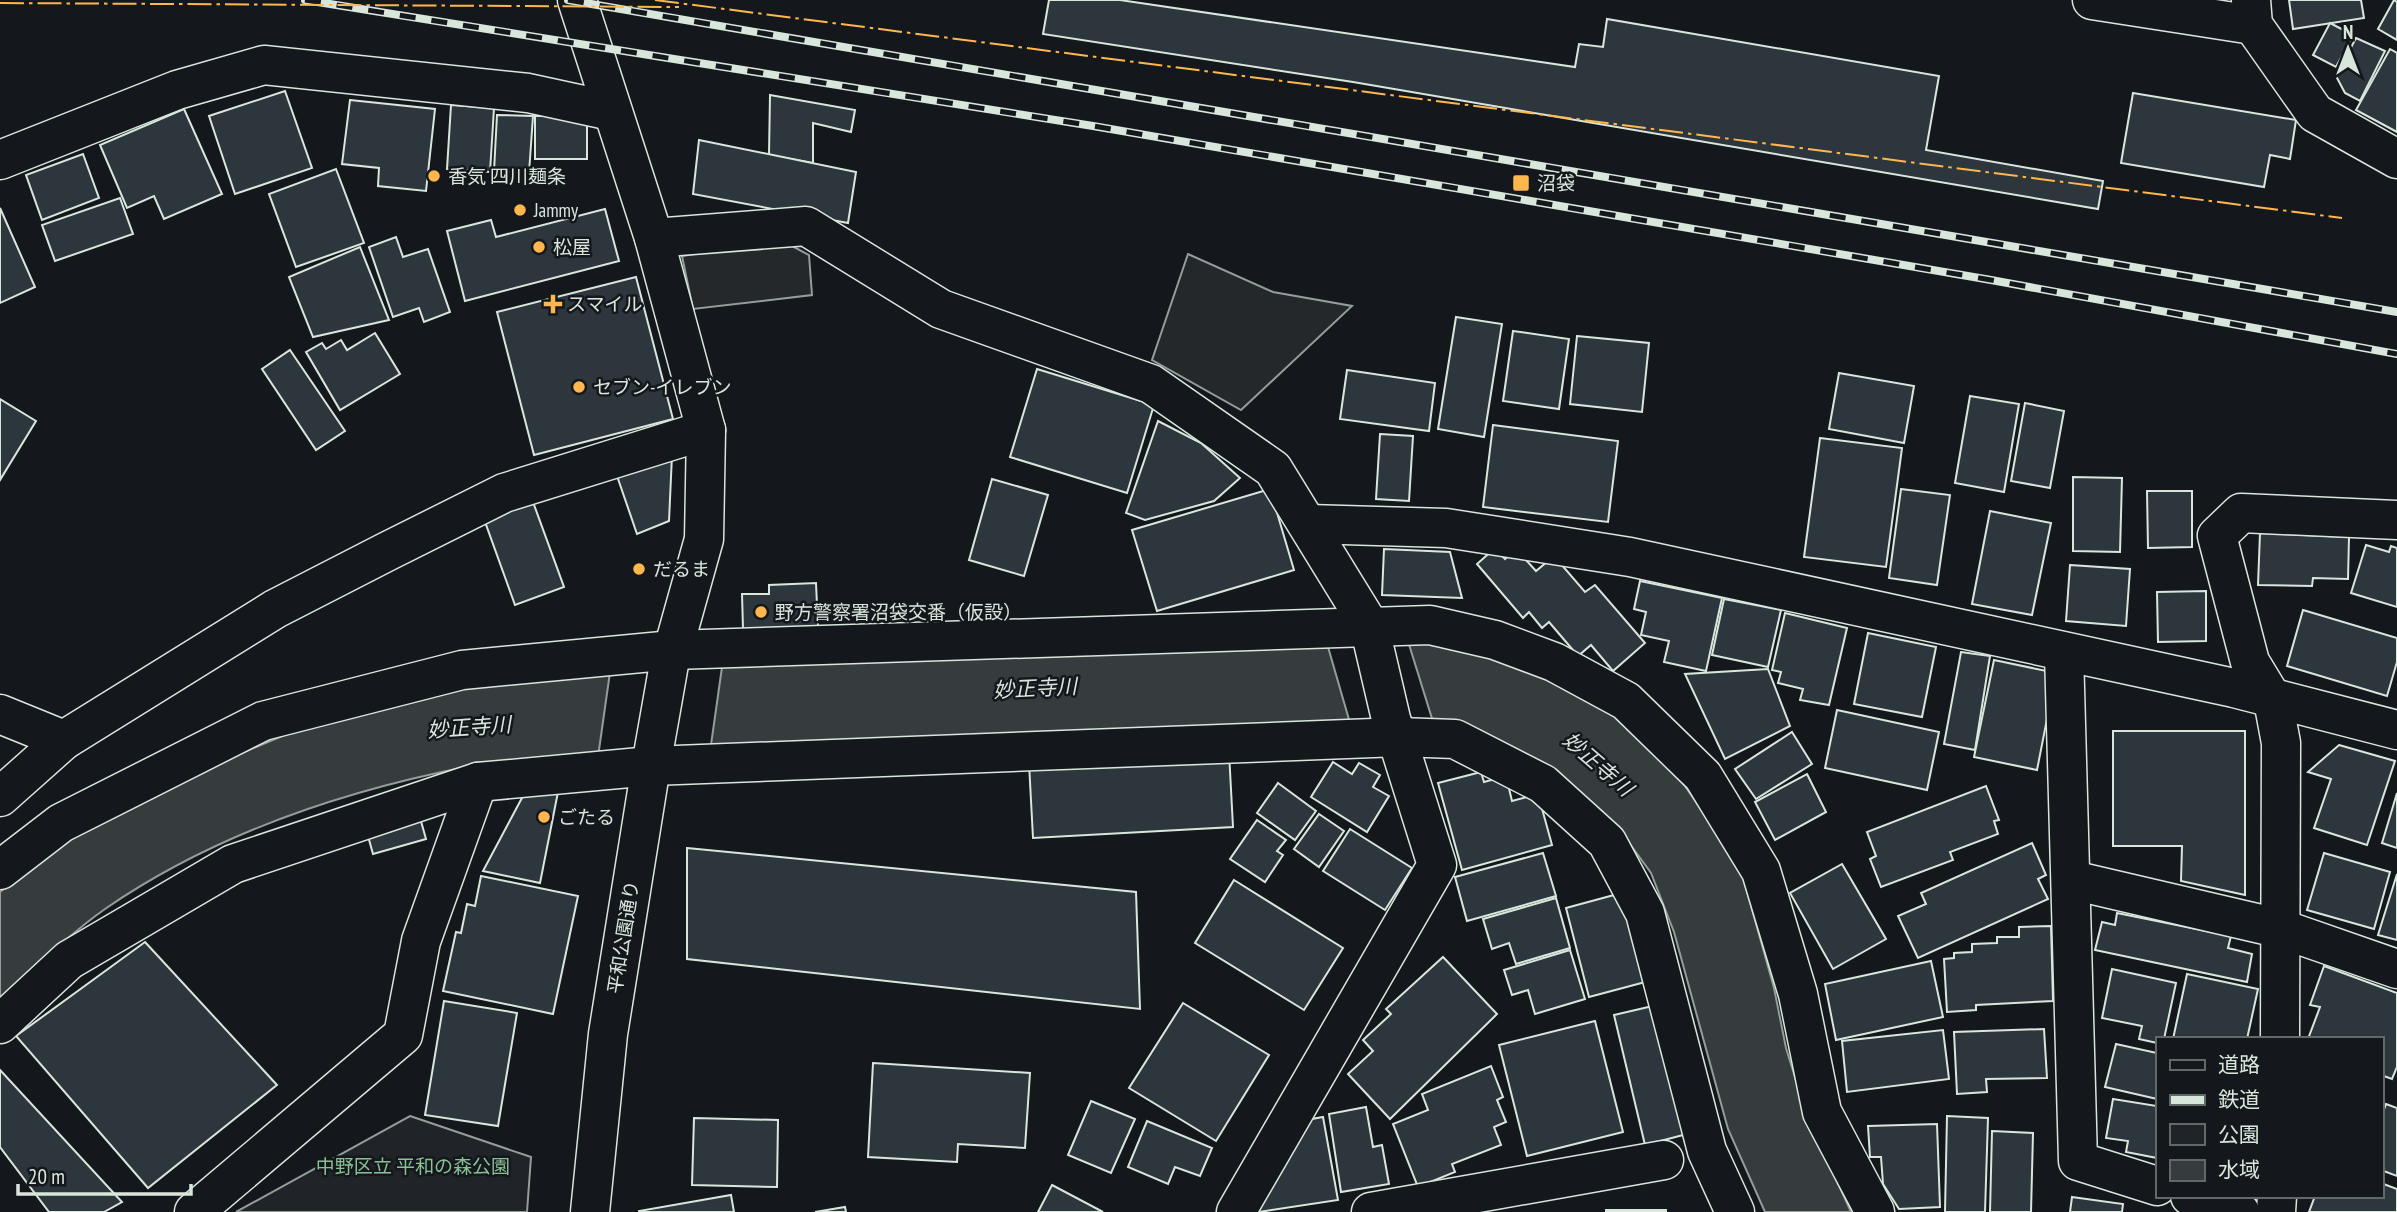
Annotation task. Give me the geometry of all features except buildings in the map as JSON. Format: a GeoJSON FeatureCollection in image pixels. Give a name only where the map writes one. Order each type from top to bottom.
{"type":"FeatureCollection","features":[{"type":"Feature","properties":{"kind":"street","name":"平和公園通り"},"geometry":{"type":"LineString","coordinates":[[577,0],[654,238],[706,430],[704,540],[671,657],[653,759],[608,1034],[590,1212]]}},
{"type":"Feature","properties":{"kind":"street"},"geometry":{"type":"LineString","coordinates":[[2092,0],[2252,13],[2315,113],[2397,159]]}},
{"type":"Feature","properties":{"kind":"street"},"geometry":{"type":"LineString","coordinates":[[0,160],[177,90],[264,65],[528,93],[611,111]]}},
{"type":"Feature","properties":{"kind":"street"},"geometry":{"type":"LineString","coordinates":[[654,238],[806,226],[941,309],[1151,384],[1273,470],[1308,524],[1372,633],[1395,728],[1437,865],[1236,1212]]}},
{"type":"Feature","properties":{"kind":"street"},"geometry":{"type":"LineString","coordinates":[[0,797],[64,740],[275,610],[504,494],[706,430]]}},
{"type":"Feature","properties":{"kind":"street"},"geometry":{"type":"LineString","coordinates":[[2280,1037],[2281,743],[2273,700],[2250,662],[2217,536],[2241,513],[2397,520]]}},
{"type":"Feature","properties":{"kind":"street"},"geometry":{"type":"LineString","coordinates":[[1308,524],[1446,528],[1630,557],[2234,688],[2397,730]]}},
{"type":"Feature","properties":{"kind":"street"},"geometry":{"type":"LineString","coordinates":[[0,870],[61,823],[263,721],[462,670],[671,657],[1372,633],[1430,625],[1494,640],[1554,662],[1626,701],[1703,776],[1760,871],[1798,994],[1822,1112],[1875,1212]]}},
{"type":"Feature","properties":{"kind":"street"},"geometry":{"type":"LineString","coordinates":[[2064,652],[2078,1161],[2156,1186]]}},
{"type":"Feature","properties":{"kind":"street"},"geometry":{"type":"LineString","coordinates":[[0,714],[64,740]]}},
{"type":"Feature","properties":{"kind":"street"},"geometry":{"type":"LineString","coordinates":[[0,1024],[69,960],[233,864],[478,782],[653,759],[1395,728],[1455,739],[1543,784],[1607,842],[1645,913],[1707,1151],[1735,1212]]}},
{"type":"Feature","properties":{"kind":"street"},"geometry":{"type":"LineString","coordinates":[[194,1212],[403,1035],[421,941],[478,782]]}},
{"type":"Feature","properties":{"kind":"street"},"geometry":{"type":"LineString","coordinates":[[2072,880],[2282,929],[2397,970]]}},
{"type":"Feature","properties":{"kind":"street"},"geometry":{"type":"LineString","coordinates":[[1371,1212],[1664,1160]]}},
{"type":"Feature","properties":{"kind":"street"},"geometry":{"type":"LineString","coordinates":[[2196,1198],[2240,1212]]}},
{"type":"Feature","properties":{"kind":"green space","name":"中野区立 平和の森公園"},"geometry":{"type":"Polygon","coordinates":[[[410,1116],[531,1157],[527,1212],[236,1212],[410,1116]]]}},
{"type":"Feature","properties":{"kind":"shaded area"},"geometry":{"type":"Polygon","coordinates":[[[781,240],[809,255],[812,295],[693,309],[682,256],[781,240]]]}},
{"type":"Feature","properties":{"kind":"shaded area"},"geometry":{"type":"Polygon","coordinates":[[[1188,254],[1273,292],[1352,306],[1241,410],[1152,360],[1188,254]]]}},
{"type":"Feature","properties":{"kind":"water","name":"妙正寺川"},"geometry":{"type":"Polygon","coordinates":[[[1437,640],[1483,649],[1607,707],[1675,772],[1739,863],[1774,988],[1786,1048],[1806,1113],[1851,1212],[1765,1212],[1728,1129],[1674,932],[1651,873],[1624,836],[1506,745],[471,766],[327,802],[235,837],[190,859],[147,882],[91,919],[0,1000],[0,892],[62,843],[201,770],[292,732],[488,682],[640,666],[1437,640]]]}},
{"type":"Feature","properties":{"kind":"pier"},"geometry":{"type":"Polygon","coordinates":[[[1407,638],[1434,725],[1350,723],[1326,640],[1407,638]]]}},
{"type":"Feature","properties":{"kind":"pier"},"geometry":{"type":"Polygon","coordinates":[[[723,660],[710,752],[598,757],[611,665],[723,660]]]}},
{"type":"Feature","properties":{"kind":"railway"},"geometry":{"type":"LineString","coordinates":[[305,0],[1093,126],[1991,280],[2397,354]]}},
{"type":"Feature","properties":{"kind":"railway"},"geometry":{"type":"LineString","coordinates":[[568,0],[2397,312]]}},
{"type":"Feature","properties":{"kind":"power"},"geometry":{"type":"LineString","coordinates":[[655,0],[2342,218]]}},
{"type":"Feature","properties":{"kind":"power"},"geometry":{"type":"LineString","coordinates":[[0,3],[679,7]]}},
{"type":"Feature","properties":{"kind":"place","name":"香気 四川麺条"},"geometry":{"type":"Point","coordinates":[434,176]}},
{"type":"Feature","properties":{"kind":"place","name":"沼袋"},"geometry":{"type":"Point","coordinates":[1521,183]}},
{"type":"Feature","properties":{"kind":"place","name":"Jammy"},"geometry":{"type":"Point","coordinates":[520,210]}},
{"type":"Feature","properties":{"kind":"place","name":"松屋"},"geometry":{"type":"Point","coordinates":[539,247]}},
{"type":"Feature","properties":{"kind":"place","name":"スマイル"},"geometry":{"type":"Point","coordinates":[553,304]}},
{"type":"Feature","properties":{"kind":"place","name":"セブン-イレブン"},"geometry":{"type":"Point","coordinates":[579,387]}},
{"type":"Feature","properties":{"kind":"place","name":"だるま"},"geometry":{"type":"Point","coordinates":[639,569]}},
{"type":"Feature","properties":{"kind":"place","name":"野方警察署沼袋交番（仮設）"},"geometry":{"type":"Point","coordinates":[761,612]}},
{"type":"Feature","properties":{"kind":"place","name":"ごたる"},"geometry":{"type":"Point","coordinates":[544,817]}}]}
